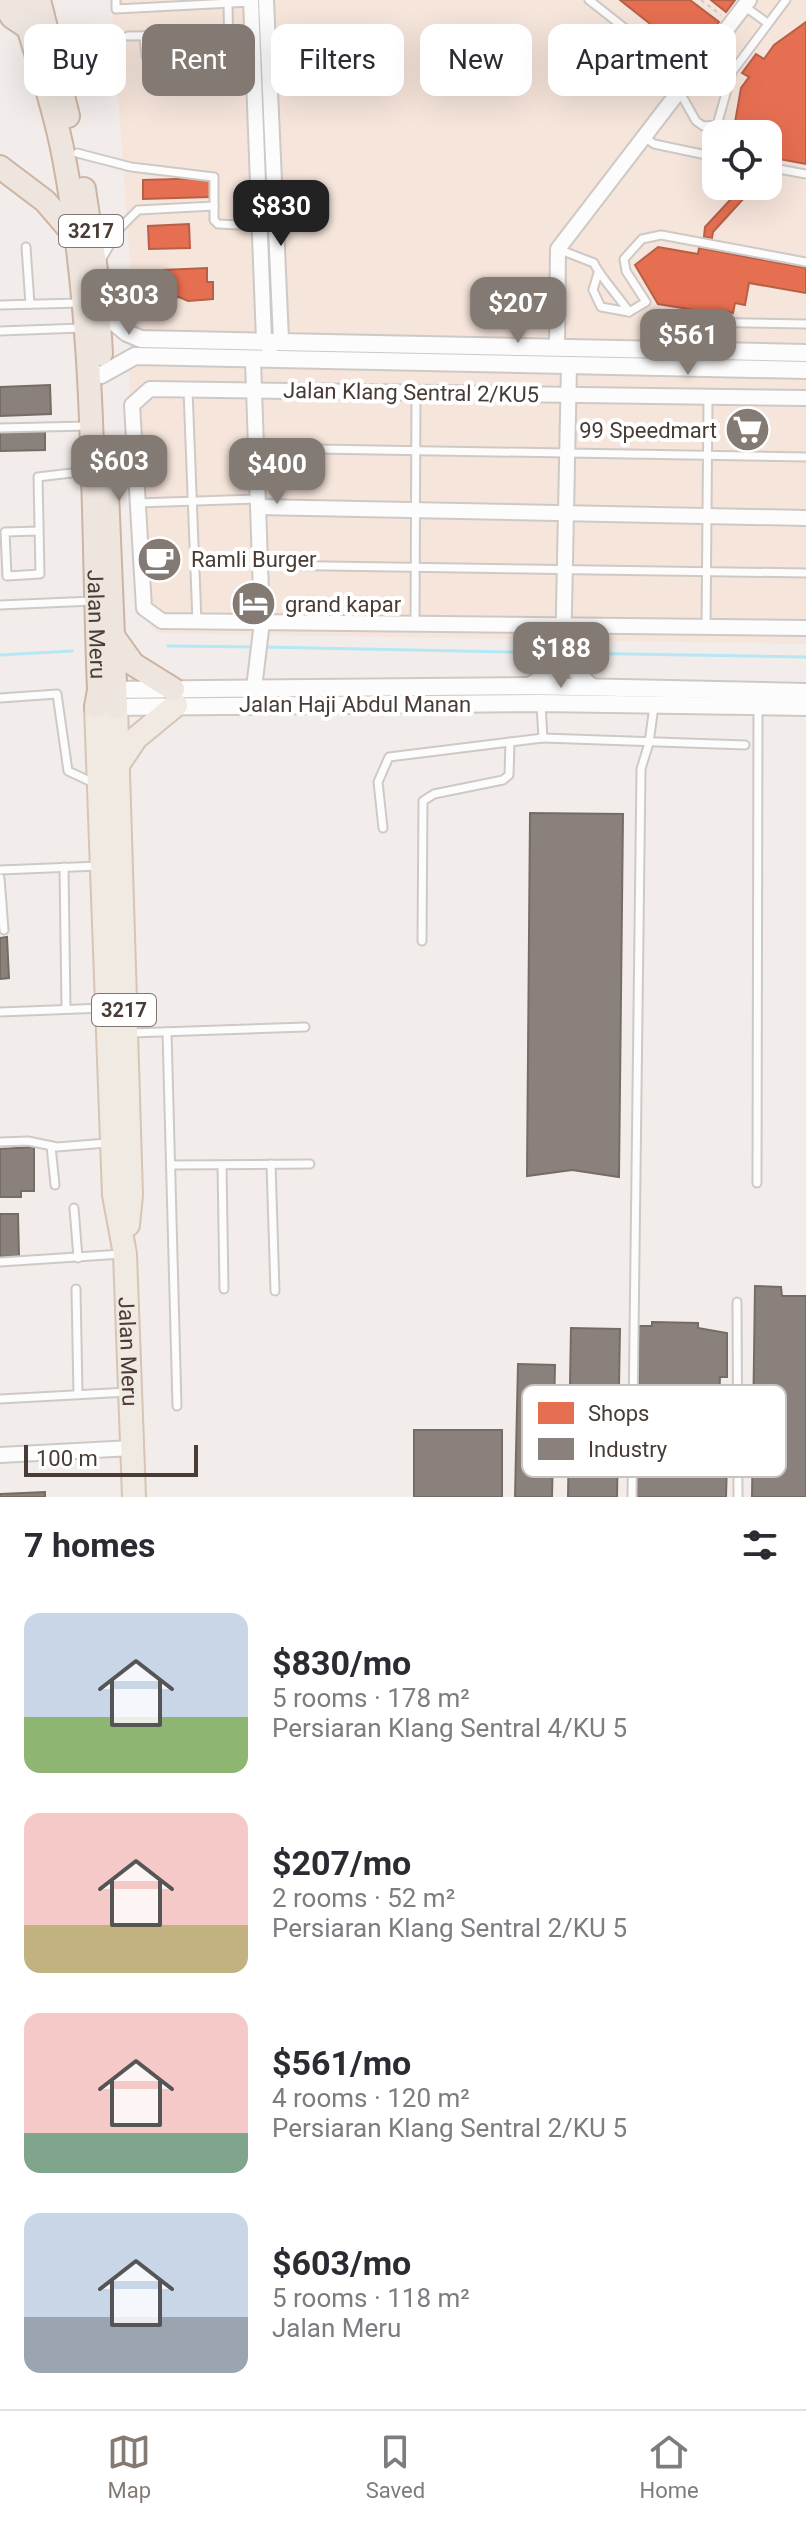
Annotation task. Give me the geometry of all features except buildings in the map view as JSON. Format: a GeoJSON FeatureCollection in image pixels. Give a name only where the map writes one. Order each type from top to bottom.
{"type":"FeatureCollection","features":[{"type":"Feature","properties":{"kind":"highway"},"geometry":{"type":"LineString","coordinates":[[1,0],[12,17],[24,25]]}},
{"type":"Feature","properties":{"kind":"highway","name":"Jalan Meru"},"geometry":{"type":"LineString","coordinates":[[20,0],[27,24]]}},
{"type":"Feature","properties":{"kind":"highway","name":"Jalan Meru"},"geometry":{"type":"LineString","coordinates":[[39,0],[45,24]]}},
{"type":"Feature","properties":{"kind":"highway"},"geometry":{"type":"LineString","coordinates":[[50,24],[51,0]]}},
{"type":"Feature","properties":{"kind":"highway","name":"Jalan Meru"},"geometry":{"type":"LineString","coordinates":[[47,96],[64,156],[101,375],[113,636],[106,698]]}},
{"type":"Feature","properties":{"kind":"highway","name":"Jalan Meru"},"geometry":{"type":"LineString","coordinates":[[63,96],[77,153],[96,270],[84,328],[95,601],[106,698]]}},
{"type":"Feature","properties":{"kind":"highway"},"geometry":{"type":"LineString","coordinates":[[0,167],[45,201],[76,238]]}},
{"type":"Feature","properties":{"kind":"highway"},"geometry":{"type":"LineString","coordinates":[[113,636],[133,664],[175,697]]}},
{"type":"Feature","properties":{"kind":"main road"},"geometry":{"type":"LineString","coordinates":[[118,765],[136,738],[175,697]]}},
{"type":"Feature","properties":{"kind":"main road","name":"Jalan Meru"},"geometry":{"type":"LineString","coordinates":[[106,698],[118,765],[131,1195],[125,1254],[134,1497]]}},
{"type":"Feature","properties":{"kind":"main road","name":"Jalan Meru"},"geometry":{"type":"LineString","coordinates":[[106,698],[99,785],[114,1195],[125,1254]]}},
{"type":"Feature","properties":{"kind":"street"},"geometry":{"type":"LineString","coordinates":[[256,1],[281,340]]}},
{"type":"Feature","properties":{"kind":"street"},"geometry":{"type":"LineString","coordinates":[[731,23],[747,3]]}},
{"type":"Feature","properties":{"kind":"street"},"geometry":{"type":"LineString","coordinates":[[557,347],[558,249],[675,96]]}},
{"type":"Feature","properties":{"kind":"street"},"geometry":{"type":"LineString","coordinates":[[267,162],[262,226],[264,340],[272,351],[289,361]]}},
{"type":"Feature","properties":{"kind":"street"},"geometry":{"type":"LineString","coordinates":[[90,306],[127,333],[141,339],[806,353]]}},
{"type":"Feature","properties":{"kind":"street"},"geometry":{"type":"LineString","coordinates":[[363,362],[364,342]]}},
{"type":"Feature","properties":{"kind":"street"},"geometry":{"type":"LineString","coordinates":[[101,375],[135,356],[806,370]]}},
{"type":"Feature","properties":{"kind":"street"},"geometry":{"type":"LineString","coordinates":[[253,360],[262,622],[254,688]]}},
{"type":"Feature","properties":{"kind":"street"},"geometry":{"type":"LineString","coordinates":[[529,686],[546,676],[563,658],[569,366]]}},
{"type":"Feature","properties":{"kind":"street","name":"Jalan Klang Sentral 2/KU5"},"geometry":{"type":"LineString","coordinates":[[138,503],[133,402],[150,389],[806,398]]}},
{"type":"Feature","properties":{"kind":"street"},"geometry":{"type":"LineString","coordinates":[[138,503],[144,608],[162,621],[806,628]]}},
{"type":"Feature","properties":{"kind":"street"},"geometry":{"type":"LineString","coordinates":[[258,503],[415,510],[806,518]]}},
{"type":"Feature","properties":{"kind":"street"},"geometry":{"type":"LineString","coordinates":[[563,658],[591,687]]}},
{"type":"Feature","properties":{"kind":"street","name":"Jalan Haji Abdul Manan"},"geometry":{"type":"LineString","coordinates":[[175,697],[254,688],[529,686],[806,692]]}},
{"type":"Feature","properties":{"kind":"street","name":"Jalan Haji Abdul Manan"},"geometry":{"type":"LineString","coordinates":[[106,698],[806,707]]}},
{"type":"Feature","properties":{"kind":"street"},"geometry":{"type":"LineString","coordinates":[[0,1455],[132,1448]]}},
{"type":"Feature","properties":{"kind":"lane"},"geometry":{"type":"LineString","coordinates":[[116,0],[116,9],[256,1]]}},
{"type":"Feature","properties":{"kind":"lane"},"geometry":{"type":"LineString","coordinates":[[589,0],[619,24]]}},
{"type":"Feature","properties":{"kind":"lane"},"geometry":{"type":"LineString","coordinates":[[736,68],[766,22],[786,0]]}},
{"type":"Feature","properties":{"kind":"lane"},"geometry":{"type":"LineString","coordinates":[[228,3],[228,24]]}},
{"type":"Feature","properties":{"kind":"lane"},"geometry":{"type":"LineString","coordinates":[[747,3],[766,22]]}},
{"type":"Feature","properties":{"kind":"lane"},"geometry":{"type":"LineString","coordinates":[[128,36],[142,36]]}},
{"type":"Feature","properties":{"kind":"lane"},"geometry":{"type":"LineString","coordinates":[[682,96],[696,121],[703,126],[717,125],[723,96]]}},
{"type":"Feature","properties":{"kind":"lane"},"geometry":{"type":"LineString","coordinates":[[641,139],[702,154]]}},
{"type":"Feature","properties":{"kind":"lane"},"geometry":{"type":"LineString","coordinates":[[77,153],[131,167],[214,177],[214,220],[218,224],[262,226]]}},
{"type":"Feature","properties":{"kind":"lane"},"geometry":{"type":"LineString","coordinates":[[782,170],[806,174]]}},
{"type":"Feature","properties":{"kind":"lane"},"geometry":{"type":"LineString","coordinates":[[96,270],[119,229],[138,210],[214,206]]}},
{"type":"Feature","properties":{"kind":"lane"},"geometry":{"type":"LineString","coordinates":[[598,273],[593,290],[601,307],[629,312],[646,302],[626,271],[624,259],[642,239],[661,235],[806,262]]}},
{"type":"Feature","properties":{"kind":"lane"},"geometry":{"type":"LineString","coordinates":[[26,247],[30,304]]}},
{"type":"Feature","properties":{"kind":"lane"},"geometry":{"type":"LineString","coordinates":[[558,249],[594,263],[598,273],[611,283],[629,312]]}},
{"type":"Feature","properties":{"kind":"lane"},"geometry":{"type":"LineString","coordinates":[[611,283],[626,271]]}},
{"type":"Feature","properties":{"kind":"lane"},"geometry":{"type":"LineString","coordinates":[[0,305],[90,306]]}},
{"type":"Feature","properties":{"kind":"lane"},"geometry":{"type":"LineString","coordinates":[[667,350],[687,322],[806,324]]}},
{"type":"Feature","properties":{"kind":"lane"},"geometry":{"type":"LineString","coordinates":[[0,331],[84,328]]}},
{"type":"Feature","properties":{"kind":"lane"},"geometry":{"type":"LineString","coordinates":[[188,390],[197,622]]}},
{"type":"Feature","properties":{"kind":"lane"},"geometry":{"type":"LineString","coordinates":[[415,624],[416,393]]}},
{"type":"Feature","properties":{"kind":"lane"},"geometry":{"type":"LineString","coordinates":[[706,628],[708,397]]}},
{"type":"Feature","properties":{"kind":"lane"},"geometry":{"type":"LineString","coordinates":[[0,428],[89,426]]}},
{"type":"Feature","properties":{"kind":"lane"},"geometry":{"type":"LineString","coordinates":[[256,448],[806,457]]}},
{"type":"Feature","properties":{"kind":"lane"},"geometry":{"type":"LineString","coordinates":[[38,531],[5,532],[7,576],[40,574],[38,477],[90,471]]}},
{"type":"Feature","properties":{"kind":"lane"},"geometry":{"type":"LineString","coordinates":[[138,503],[258,503]]}},
{"type":"Feature","properties":{"kind":"lane"},"geometry":{"type":"LineString","coordinates":[[260,565],[806,573]]}},
{"type":"Feature","properties":{"kind":"lane"},"geometry":{"type":"LineString","coordinates":[[0,605],[95,601]]}},
{"type":"Feature","properties":{"kind":"lane"},"geometry":{"type":"LineString","coordinates":[[0,698],[57,694],[68,771],[99,785]]}},
{"type":"Feature","properties":{"kind":"lane"},"geometry":{"type":"LineString","coordinates":[[540,703],[543,738]]}},
{"type":"Feature","properties":{"kind":"lane"},"geometry":{"type":"LineString","coordinates":[[633,1385],[641,769],[649,743],[654,704]]}},
{"type":"Feature","properties":{"kind":"lane"},"geometry":{"type":"LineString","coordinates":[[757,1183],[759,706]]}},
{"type":"Feature","properties":{"kind":"lane"},"geometry":{"type":"LineString","coordinates":[[383,828],[378,782],[389,757],[543,738],[745,745]]}},
{"type":"Feature","properties":{"kind":"lane"},"geometry":{"type":"LineString","coordinates":[[422,941],[423,801],[434,794],[503,780],[509,775],[510,742]]}},
{"type":"Feature","properties":{"kind":"lane"},"geometry":{"type":"LineString","coordinates":[[0,870],[102,866]]}},
{"type":"Feature","properties":{"kind":"lane"},"geometry":{"type":"LineString","coordinates":[[64,867],[66,1009]]}},
{"type":"Feature","properties":{"kind":"lane"},"geometry":{"type":"LineString","coordinates":[[0,878],[4,930]]}},
{"type":"Feature","properties":{"kind":"lane"},"geometry":{"type":"LineString","coordinates":[[0,1012],[108,1008]]}},
{"type":"Feature","properties":{"kind":"lane"},"geometry":{"type":"LineString","coordinates":[[125,1034],[305,1027]]}},
{"type":"Feature","properties":{"kind":"lane"},"geometry":{"type":"LineString","coordinates":[[167,1032],[177,1406]]}},
{"type":"Feature","properties":{"kind":"lane"},"geometry":{"type":"LineString","coordinates":[[0,1142],[28,1141],[51,1146],[113,1143]]}},
{"type":"Feature","properties":{"kind":"lane"},"geometry":{"type":"LineString","coordinates":[[51,1146],[55,1185]]}},
{"type":"Feature","properties":{"kind":"lane"},"geometry":{"type":"LineString","coordinates":[[271,1164],[275,1291]]}},
{"type":"Feature","properties":{"kind":"lane"},"geometry":{"type":"LineString","coordinates":[[171,1165],[310,1164]]}},
{"type":"Feature","properties":{"kind":"lane"},"geometry":{"type":"LineString","coordinates":[[222,1165],[224,1289]]}},
{"type":"Feature","properties":{"kind":"lane"},"geometry":{"type":"LineString","coordinates":[[74,1208],[78,1258]]}},
{"type":"Feature","properties":{"kind":"lane"},"geometry":{"type":"LineString","coordinates":[[0,1262],[125,1254]]}},
{"type":"Feature","properties":{"kind":"lane"},"geometry":{"type":"LineString","coordinates":[[76,1289],[78,1394]]}},
{"type":"Feature","properties":{"kind":"lane"},"geometry":{"type":"LineString","coordinates":[[737,1302],[737,1385]]}},
{"type":"Feature","properties":{"kind":"lane"},"geometry":{"type":"LineString","coordinates":[[0,1399],[130,1392]]}},
{"type":"Feature","properties":{"kind":"lane"},"geometry":{"type":"LineString","coordinates":[[632,1477],[632,1497]]}},
{"type":"Feature","properties":{"kind":"lane"},"geometry":{"type":"LineString","coordinates":[[738,1477],[738,1497]]}},
{"type":"Feature","properties":{"kind":"path"},"geometry":{"type":"LineString","coordinates":[[701,0],[731,23]]}},
{"type":"Feature","properties":{"kind":"shaded area"},"geometry":{"type":"Polygon","coordinates":[[[111,0],[806,0],[806,644],[158,633],[137,611],[129,393],[130,261],[118,96],[126,96],[126,24],[113,24],[111,0]]]}},
{"type":"Feature","properties":{"kind":"waterway"},"geometry":{"type":"LineString","coordinates":[[168,646],[256,647]]}},
{"type":"Feature","properties":{"kind":"waterway"},"geometry":{"type":"LineString","coordinates":[[263,647],[560,653]]}},
{"type":"Feature","properties":{"kind":"waterway"},"geometry":{"type":"LineString","coordinates":[[0,655],[72,651]]}},
{"type":"Feature","properties":{"kind":"waterway"},"geometry":{"type":"LineString","coordinates":[[567,653],[806,657]]}},
{"type":"Feature","properties":{"kind":"place","name":"99 Speedmart"},"geometry":{"type":"Point","coordinates":[748,430]}},
{"type":"Feature","properties":{"kind":"place","name":"Ramli Burger"},"geometry":{"type":"Point","coordinates":[160,559]}},
{"type":"Feature","properties":{"kind":"place","name":"grand kapar"},"geometry":{"type":"Point","coordinates":[254,604]}}]}
